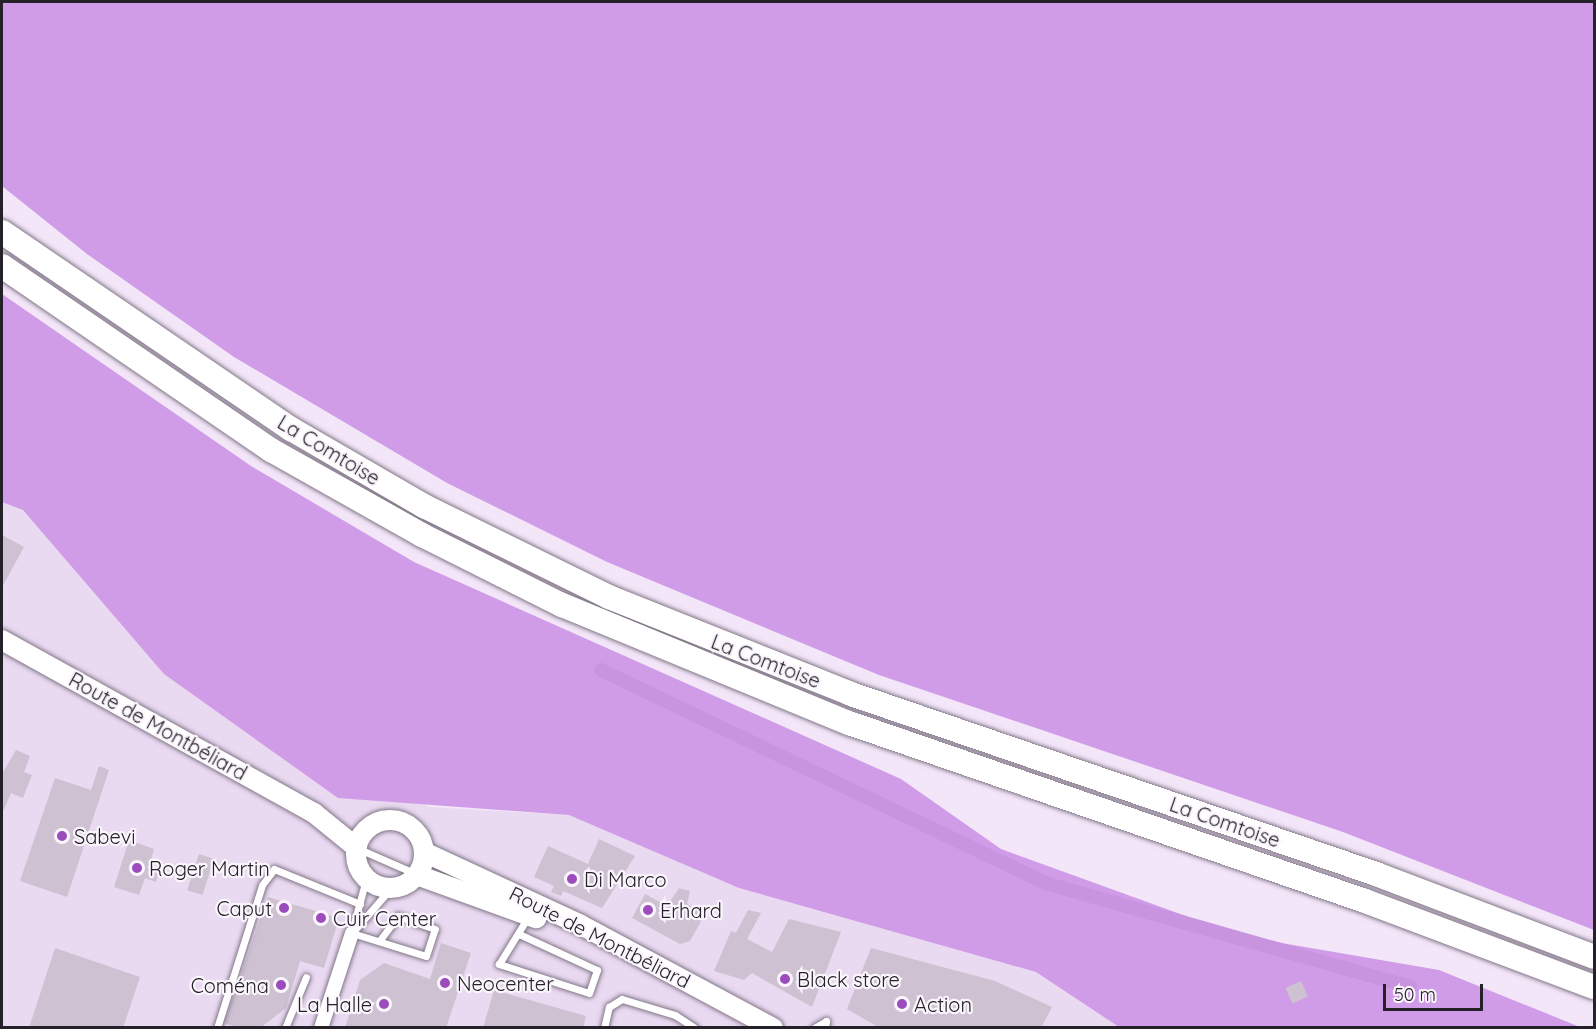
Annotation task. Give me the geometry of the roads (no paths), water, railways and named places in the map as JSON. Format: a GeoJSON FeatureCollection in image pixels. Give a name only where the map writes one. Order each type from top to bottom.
{"type":"FeatureCollection","features":[{"type":"Feature","properties":{"kind":"highway","name":"La Comtoise"},"geometry":{"type":"LineString","coordinates":[[2,232],[291,429],[424,506],[609,597],[851,694],[1365,870],[1594,957]]}},
{"type":"Feature","properties":{"kind":"highway","name":"La Comtoise"},"geometry":{"type":"LineString","coordinates":[[2,266],[271,450],[422,536],[581,614],[849,723],[1344,893],[1594,987]]}},
{"type":"Feature","properties":{"kind":"main road","name":"Route de Montbéliard"},"geometry":{"type":"LineString","coordinates":[[2,640],[314,813],[357,848]]}},
{"type":"Feature","properties":{"kind":"main road","name":"Route de Montbéliard"},"geometry":{"type":"LineString","coordinates":[[314,813],[368,828]]}},
{"type":"Feature","properties":{"kind":"main road"},"geometry":{"type":"LineString","coordinates":[[398,821],[416,832],[424,852],[417,875],[391,888],[366,879],[357,848],[368,828],[398,821]]}},
{"type":"Feature","properties":{"kind":"main road","name":"Route de Montbéliard"},"geometry":{"type":"LineString","coordinates":[[424,852],[581,925],[773,1028]]}},
{"type":"Feature","properties":{"kind":"main road","name":"Route de Montbéliard"},"geometry":{"type":"LineString","coordinates":[[417,875],[530,915],[747,1028]]}},
{"type":"Feature","properties":{"kind":"street"},"geometry":{"type":"LineString","coordinates":[[321,1028],[352,933]]}},
{"type":"Feature","properties":{"kind":"lane"},"geometry":{"type":"LineString","coordinates":[[357,848],[417,875]]}},
{"type":"Feature","properties":{"kind":"lane"},"geometry":{"type":"LineString","coordinates":[[217,1028],[262,885],[274,869],[360,904]]}},
{"type":"Feature","properties":{"kind":"lane"},"geometry":{"type":"LineString","coordinates":[[352,933],[366,879]]}},
{"type":"Feature","properties":{"kind":"lane"},"geometry":{"type":"LineString","coordinates":[[352,933],[391,888]]}},
{"type":"Feature","properties":{"kind":"lane"},"geometry":{"type":"LineString","coordinates":[[519,934],[597,970],[589,993],[500,964],[530,915]]}},
{"type":"Feature","properties":{"kind":"lane"},"geometry":{"type":"LineString","coordinates":[[352,933],[426,956],[435,929],[398,916],[379,941]]}},
{"type":"Feature","properties":{"kind":"lane"},"geometry":{"type":"LineString","coordinates":[[285,1028],[306,977]]}},
{"type":"Feature","properties":{"kind":"lane"},"geometry":{"type":"LineString","coordinates":[[604,1028],[609,1007],[622,999],[675,1015],[694,1028]]}},
{"type":"Feature","properties":{"kind":"lane"},"geometry":{"type":"LineString","coordinates":[[814,1028],[825,1021],[825,1028]]}},
{"type":"Feature","properties":{"kind":"waterway"},"geometry":{"type":"LineString","coordinates":[[601,670],[1045,883],[1411,987]]}},
{"type":"Feature","properties":{"kind":"place","name":"Sabevi"},"geometry":{"type":"Point","coordinates":[62,836]}},
{"type":"Feature","properties":{"kind":"place","name":"Roger Martin"},"geometry":{"type":"Point","coordinates":[137,868]}},
{"type":"Feature","properties":{"kind":"place","name":"Di Marco"},"geometry":{"type":"Point","coordinates":[572,879]}},
{"type":"Feature","properties":{"kind":"place","name":"Caput"},"geometry":{"type":"Point","coordinates":[284,908]}},
{"type":"Feature","properties":{"kind":"place","name":"Erhard"},"geometry":{"type":"Point","coordinates":[648,910]}},
{"type":"Feature","properties":{"kind":"place","name":"Cuir Center"},"geometry":{"type":"Point","coordinates":[321,918]}},
{"type":"Feature","properties":{"kind":"place","name":"Black store"},"geometry":{"type":"Point","coordinates":[785,979]}},
{"type":"Feature","properties":{"kind":"place","name":"Neocenter"},"geometry":{"type":"Point","coordinates":[445,983]}},
{"type":"Feature","properties":{"kind":"place","name":"Coména"},"geometry":{"type":"Point","coordinates":[281,985]}},
{"type":"Feature","properties":{"kind":"place","name":"La Halle"},"geometry":{"type":"Point","coordinates":[384,1004]}},
{"type":"Feature","properties":{"kind":"place","name":"Action"},"geometry":{"type":"Point","coordinates":[902,1004]}}]}
